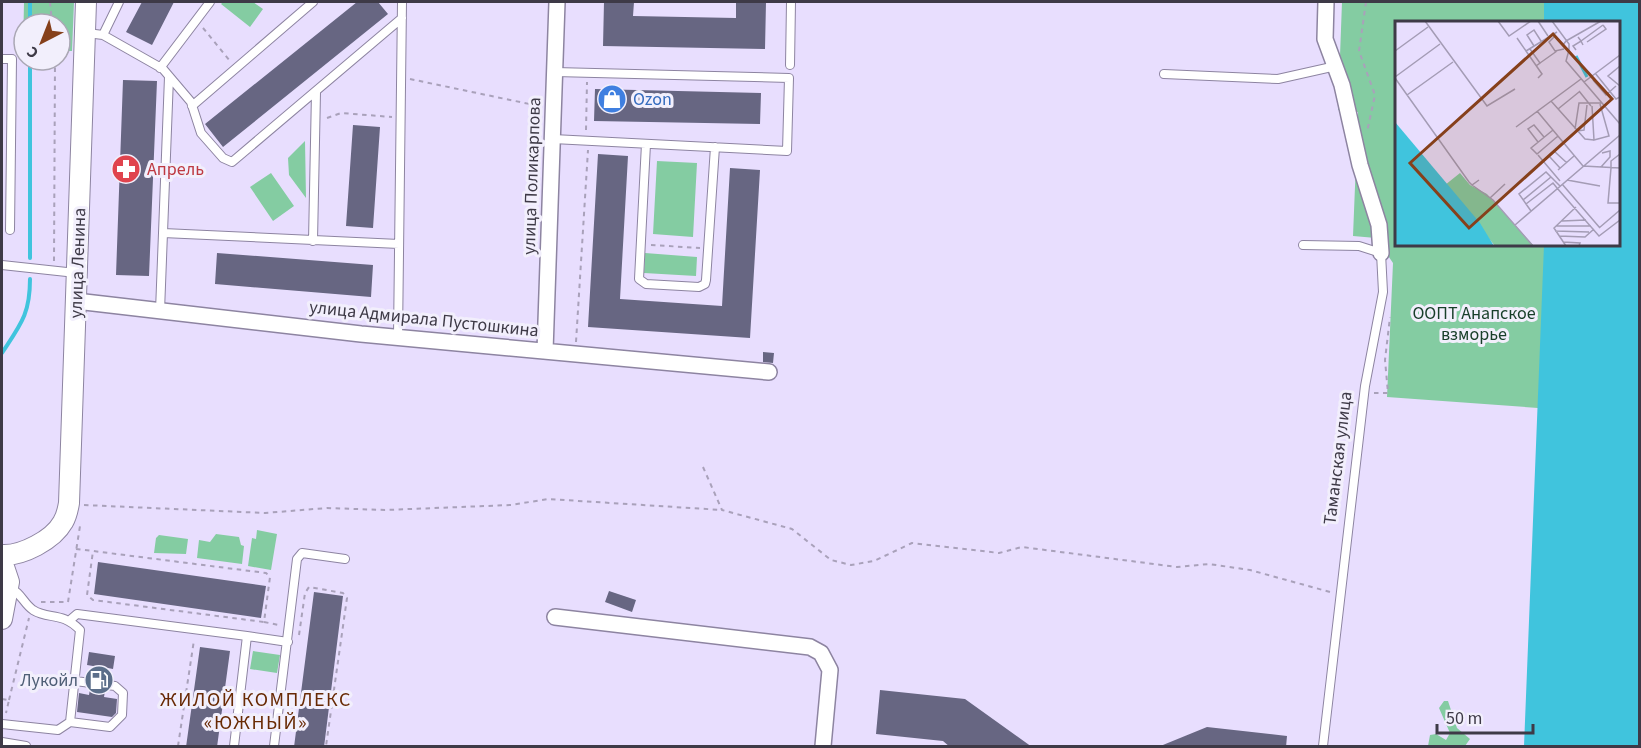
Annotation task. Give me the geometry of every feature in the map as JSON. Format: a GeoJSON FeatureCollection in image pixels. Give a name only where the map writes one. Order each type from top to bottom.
{"type":"FeatureCollection","features":[{"type":"Feature","properties":{"kind":"street","name":"улица Ленина"},"geometry":{"type":"LineString","coordinates":[[21,552],[47,538],[63,523],[69,503],[77,273],[94,34],[86,2]]}},
{"type":"Feature","properties":{"kind":"street","name":"улица Поликарпова"},"geometry":{"type":"LineString","coordinates":[[545,351],[557,2]]}},
{"type":"Feature","properties":{"kind":"street"},"geometry":{"type":"LineString","coordinates":[[1326,2],[1325,39],[1336,66],[1360,165],[1379,225],[1381,253]]}},
{"type":"Feature","properties":{"kind":"street","name":"улица Адмирала Пустошкина"},"geometry":{"type":"LineString","coordinates":[[76,301],[398,337],[769,372]]}},
{"type":"Feature","properties":{"kind":"street"},"geometry":{"type":"LineString","coordinates":[[2,555],[21,552]]}},
{"type":"Feature","properties":{"kind":"street"},"geometry":{"type":"LineString","coordinates":[[2,619],[14,565],[21,552]]}},
{"type":"Feature","properties":{"kind":"street"},"geometry":{"type":"LineString","coordinates":[[2,561],[9,585]]}},
{"type":"Feature","properties":{"kind":"street"},"geometry":{"type":"LineString","coordinates":[[555,617],[810,647],[821,653],[830,669],[823,747]]}},
{"type":"Feature","properties":{"kind":"lane"},"geometry":{"type":"LineString","coordinates":[[119,2],[94,34],[160,68],[192,106],[198,129],[223,158],[232,162],[402,18]]}},
{"type":"Feature","properties":{"kind":"lane"},"geometry":{"type":"LineString","coordinates":[[160,68],[210,2]]}},
{"type":"Feature","properties":{"kind":"lane"},"geometry":{"type":"LineString","coordinates":[[192,106],[313,2]]}},
{"type":"Feature","properties":{"kind":"lane"},"geometry":{"type":"LineString","coordinates":[[398,337],[402,2]]}},
{"type":"Feature","properties":{"kind":"lane"},"geometry":{"type":"LineString","coordinates":[[790,65],[791,2]]}},
{"type":"Feature","properties":{"kind":"lane"},"geometry":{"type":"LineString","coordinates":[[2,59],[12,59],[10,230]]}},
{"type":"Feature","properties":{"kind":"lane"},"geometry":{"type":"LineString","coordinates":[[1164,74],[1278,79],[1336,66]]}},
{"type":"Feature","properties":{"kind":"lane"},"geometry":{"type":"LineString","coordinates":[[553,139],[787,151],[789,78],[555,72]]}},
{"type":"Feature","properties":{"kind":"lane"},"geometry":{"type":"LineString","coordinates":[[160,310],[169,77]]}},
{"type":"Feature","properties":{"kind":"lane"},"geometry":{"type":"LineString","coordinates":[[313,241],[316,92]]}},
{"type":"Feature","properties":{"kind":"lane"},"geometry":{"type":"LineString","coordinates":[[646,144],[638,274],[642,282],[699,287],[705,284],[706,280],[715,147]]}},
{"type":"Feature","properties":{"kind":"lane"},"geometry":{"type":"LineString","coordinates":[[163,233],[399,244]]}},
{"type":"Feature","properties":{"kind":"lane"},"geometry":{"type":"LineString","coordinates":[[1303,245],[1359,246],[1381,253]]}},
{"type":"Feature","properties":{"kind":"lane","name":"Таманская улица"},"geometry":{"type":"LineString","coordinates":[[1323,747],[1365,386],[1383,292],[1381,253]]}},
{"type":"Feature","properties":{"kind":"lane"},"geometry":{"type":"LineString","coordinates":[[2,265],[77,273]]}},
{"type":"Feature","properties":{"kind":"lane"},"geometry":{"type":"LineString","coordinates":[[274,747],[297,558],[302,553],[345,559]]}},
{"type":"Feature","properties":{"kind":"lane"},"geometry":{"type":"LineString","coordinates":[[9,585],[34,610],[70,620],[80,630],[70,722]]}},
{"type":"Feature","properties":{"kind":"lane"},"geometry":{"type":"LineString","coordinates":[[70,620],[77,614],[288,642]]}},
{"type":"Feature","properties":{"kind":"lane"},"geometry":{"type":"LineString","coordinates":[[234,747],[247,636]]}},
{"type":"Feature","properties":{"kind":"lane"},"geometry":{"type":"LineString","coordinates":[[2,724],[58,730],[70,722],[110,727],[122,715],[123,693],[115,686],[75,681]]}},
{"type":"Feature","properties":{"kind":"lane"},"geometry":{"type":"LineString","coordinates":[[2,742],[26,747]]}},
{"type":"Feature","properties":{"kind":"path"},"geometry":{"type":"LineString","coordinates":[[195,20],[236,68]]}},
{"type":"Feature","properties":{"kind":"path"},"geometry":{"type":"LineString","coordinates":[[54,271],[55,72]]}},
{"type":"Feature","properties":{"kind":"path"},"geometry":{"type":"LineString","coordinates":[[576,354],[587,141],[587,73]]}},
{"type":"Feature","properties":{"kind":"path"},"geometry":{"type":"LineString","coordinates":[[401,77],[554,109]]}},
{"type":"Feature","properties":{"kind":"path"},"geometry":{"type":"LineString","coordinates":[[315,121],[341,113],[400,117]]}},
{"type":"Feature","properties":{"kind":"path"},"geometry":{"type":"LineString","coordinates":[[640,245],[708,249]]}},
{"type":"Feature","properties":{"kind":"path"},"geometry":{"type":"LineString","coordinates":[[702,467],[722,510]]}},
{"type":"Feature","properties":{"kind":"path"},"geometry":{"type":"LineString","coordinates":[[81,505],[265,513],[327,508],[385,510],[511,505],[549,499],[722,510],[792,529],[831,560],[851,565],[874,561],[912,543],[999,553],[1022,547],[1178,567],[1209,564],[1250,570],[1307,587],[1342,594]]}},
{"type":"Feature","properties":{"kind":"path"},"geometry":{"type":"LineString","coordinates":[[76,549],[93,551],[266,573],[270,577],[264,622],[93,600],[87,595],[93,551]]}},
{"type":"Feature","properties":{"kind":"path"},"geometry":{"type":"LineString","coordinates":[[305,593],[309,587],[344,593],[347,598],[326,747]]}},
{"type":"Feature","properties":{"kind":"path"},"geometry":{"type":"LineString","coordinates":[[178,747],[194,640],[198,635]]}},
{"type":"Feature","properties":{"kind":"green space"},"geometry":{"type":"Polygon","coordinates":[[[24,2],[74,2],[72,51],[72,12],[24,12],[24,2]]]}},
{"type":"Feature","properties":{"kind":"green space"},"geometry":{"type":"Polygon","coordinates":[[[223,2],[253,2],[263,9],[250,27],[221,4],[223,2]]]}},
{"type":"Feature","properties":{"kind":"green space","name":"ООПТ Анапское взморье"},"geometry":{"type":"Polygon","coordinates":[[[1342,2],[1554,2],[1556,21],[1395,21],[1395,246],[1557,246],[1552,409],[1387,397],[1393,263],[1376,238],[1353,236],[1358,112],[1338,110],[1342,2]]]}},
{"type":"Feature","properties":{"kind":"green space"},"geometry":{"type":"Polygon","coordinates":[[[305,141],[306,198],[289,175],[288,158],[305,141]]]}},
{"type":"Feature","properties":{"kind":"green space"},"geometry":{"type":"Polygon","coordinates":[[[657,161],[697,163],[693,237],[653,234],[657,161]]]}},
{"type":"Feature","properties":{"kind":"green space"},"geometry":{"type":"Polygon","coordinates":[[[271,173],[294,206],[273,221],[250,187],[271,173]]]}},
{"type":"Feature","properties":{"kind":"green space"},"geometry":{"type":"Polygon","coordinates":[[[645,253],[697,257],[696,276],[644,273],[645,253]]]}},
{"type":"Feature","properties":{"kind":"green space"},"geometry":{"type":"Polygon","coordinates":[[[257,530],[277,534],[271,570],[248,566],[252,538],[256,539],[257,530]]]}},
{"type":"Feature","properties":{"kind":"green space"},"geometry":{"type":"Polygon","coordinates":[[[216,534],[239,537],[241,545],[244,546],[242,564],[197,558],[199,540],[210,542],[216,534]]]}},
{"type":"Feature","properties":{"kind":"green space"},"geometry":{"type":"Polygon","coordinates":[[[159,535],[188,539],[186,554],[154,553],[156,538],[159,535]]]}},
{"type":"Feature","properties":{"kind":"green space"},"geometry":{"type":"Polygon","coordinates":[[[253,651],[280,655],[277,673],[250,669],[253,651]]]}},
{"type":"Feature","properties":{"kind":"green space"},"geometry":{"type":"Polygon","coordinates":[[[1444,701],[1448,701],[1457,728],[1470,739],[1465,746],[1428,746],[1430,735],[1436,734],[1446,740],[1450,733],[1439,708],[1444,701]]]}},
{"type":"Feature","properties":{"kind":"water"},"geometry":{"type":"Polygon","coordinates":[[[1544,2],[1639,2],[1639,746],[1524,746],[1544,246],[1620,246],[1620,21],[1544,21],[1544,2]]]}},
{"type":"Feature","properties":{"kind":"building"},"geometry":{"type":"Polygon","coordinates":[[[142,2],[174,2],[152,45],[126,32],[142,2]]]}},
{"type":"Feature","properties":{"kind":"building"},"geometry":{"type":"Polygon","coordinates":[[[357,2],[378,2],[388,14],[223,147],[205,124],[357,2]]]}},
{"type":"Feature","properties":{"kind":"building"},"geometry":{"type":"Polygon","coordinates":[[[604,2],[634,2],[633,16],[736,18],[736,2],[766,2],[765,49],[603,46],[604,2]]]}},
{"type":"Feature","properties":{"kind":"building"},"geometry":{"type":"Polygon","coordinates":[[[123,80],[157,81],[149,276],[116,275],[123,80]]]}},
{"type":"Feature","properties":{"kind":"building"},"geometry":{"type":"Polygon","coordinates":[[[595,89],[761,93],[760,124],[594,121],[595,89]]]}},
{"type":"Feature","properties":{"kind":"building"},"geometry":{"type":"Polygon","coordinates":[[[353,125],[380,127],[373,228],[346,226],[353,125]]]}},
{"type":"Feature","properties":{"kind":"building"},"geometry":{"type":"Polygon","coordinates":[[[598,154],[628,156],[620,299],[722,306],[730,168],[760,170],[750,338],[588,327],[598,154]]]}},
{"type":"Feature","properties":{"kind":"building"},"geometry":{"type":"Polygon","coordinates":[[[217,253],[373,265],[371,297],[215,284],[217,253]]]}},
{"type":"Feature","properties":{"kind":"building"},"geometry":{"type":"Polygon","coordinates":[[[763,352],[774,353],[773,363],[763,362],[763,352]]]}},
{"type":"Feature","properties":{"kind":"building"},"geometry":{"type":"Polygon","coordinates":[[[98,562],[266,586],[261,618],[94,594],[98,562]]]}},
{"type":"Feature","properties":{"kind":"building"},"geometry":{"type":"Polygon","coordinates":[[[609,591],[636,600],[632,612],[605,602],[609,591]]]}},
{"type":"Feature","properties":{"kind":"building"},"geometry":{"type":"Polygon","coordinates":[[[314,592],[343,596],[324,747],[294,747],[314,592]]]}},
{"type":"Feature","properties":{"kind":"building"},"geometry":{"type":"Polygon","coordinates":[[[200,647],[230,651],[217,747],[186,747],[200,647]]]}},
{"type":"Feature","properties":{"kind":"building"},"geometry":{"type":"Polygon","coordinates":[[[89,652],[115,656],[113,669],[108,668],[107,679],[92,677],[93,666],[87,665],[89,652]]]}},
{"type":"Feature","properties":{"kind":"building","name":"Лукойл"},"geometry":{"type":"Polygon","coordinates":[[[90,689],[105,691],[104,697],[117,699],[116,713],[112,717],[77,712],[79,693],[89,695],[90,689]]]}},
{"type":"Feature","properties":{"kind":"building"},"geometry":{"type":"Polygon","coordinates":[[[880,690],[965,699],[1032,747],[950,747],[943,741],[876,734],[880,690]]]}},
{"type":"Feature","properties":{"kind":"building"},"geometry":{"type":"Polygon","coordinates":[[[1207,727],[1287,736],[1286,747],[1158,747],[1207,727]]]}},
{"type":"Feature","properties":{"kind":"waterway"},"geometry":{"type":"LineString","coordinates":[[30,2],[30,12]]}},
{"type":"Feature","properties":{"kind":"waterway"},"geometry":{"type":"LineString","coordinates":[[30,72],[30,258]]}},
{"type":"Feature","properties":{"kind":"waterway"},"geometry":{"type":"LineString","coordinates":[[2,353],[23,318],[30,291],[30,279]]}},
{"type":"Feature","properties":{"kind":"place","name":"Ozon"},"geometry":{"type":"Point","coordinates":[612,99]}},
{"type":"Feature","properties":{"kind":"place","name":"Апрель"},"geometry":{"type":"Point","coordinates":[126,169]}},
{"type":"Feature","properties":{"kind":"place","name":"Лукойл"},"geometry":{"type":"Point","coordinates":[99,680]}},
{"type":"Feature","properties":{"kind":"district","name":"ЖИЛОЙ КОМПЛЕКС «ЮЖНЫЙ»"},"geometry":{"type":"Point","coordinates":[256,712]}}]}
